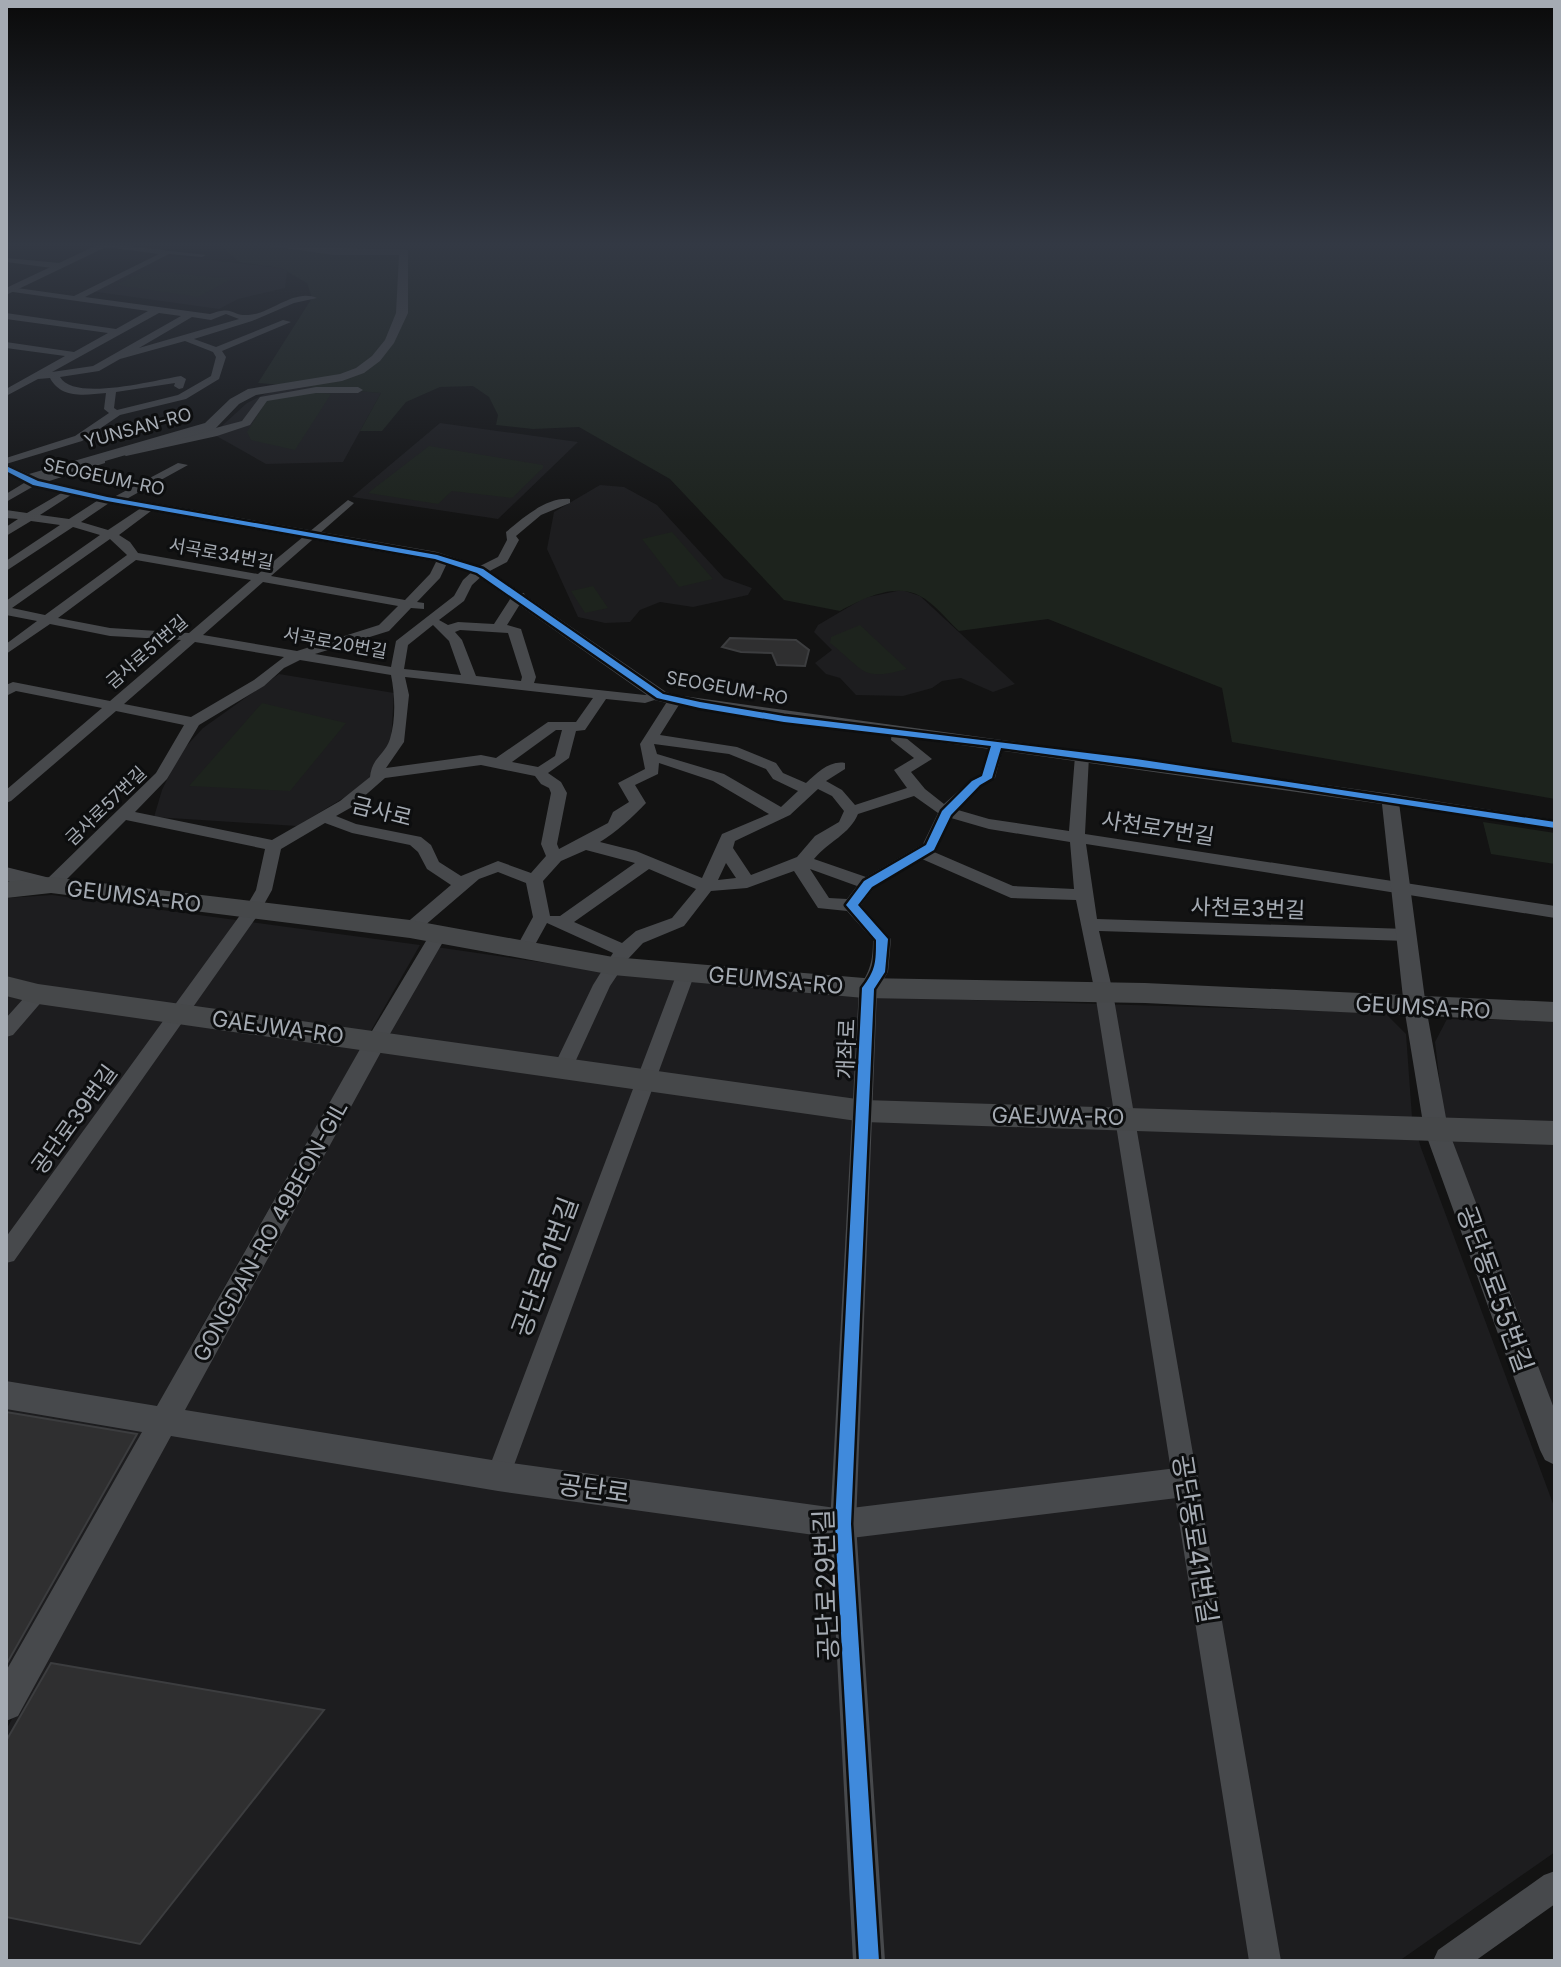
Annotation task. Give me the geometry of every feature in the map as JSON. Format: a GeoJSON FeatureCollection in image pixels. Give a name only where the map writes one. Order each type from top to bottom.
{"type":"FeatureCollection","features":[{"type":"Feature","properties":{"kind":"main road","name":"GEUMSA-RO"},"geometry":{"type":"LineString","coordinates":[[6,890],[51,885],[410,929],[525,948],[619,959],[686,973],[868,988],[1104,993],[1555,1012]]}},
{"type":"Feature","properties":{"kind":"main road","name":"GAEJWA-RO"},"geometry":{"type":"LineString","coordinates":[[6,986],[38,994],[564,1066],[864,1111],[1555,1133]]}},
{"type":"Feature","properties":{"kind":"street"},"geometry":{"type":"LineString","coordinates":[[6,393],[106,338]]}},
{"type":"Feature","properties":{"kind":"street"},"geometry":{"type":"LineString","coordinates":[[6,375],[32,378],[96,369],[150,338]]}},
{"type":"Feature","properties":{"kind":"street"},"geometry":{"type":"LineString","coordinates":[[117,357],[191,338]]}},
{"type":"Feature","properties":{"kind":"street"},"geometry":{"type":"LineString","coordinates":[[216,350],[247,338]]}},
{"type":"Feature","properties":{"kind":"street","name":"YUNSAN-RO"},"geometry":{"type":"LineString","coordinates":[[32,481],[210,426],[232,404],[252,392],[360,373],[382,355],[390,338]]}},
{"type":"Feature","properties":{"kind":"street"},"geometry":{"type":"LineString","coordinates":[[6,461],[50,450],[97,429],[116,413],[182,397],[216,377],[221,357],[216,350],[187,339]]}},
{"type":"Feature","properties":{"kind":"street"},"geometry":{"type":"LineString","coordinates":[[6,345],[75,355]]}},
{"type":"Feature","properties":{"kind":"street"},"geometry":{"type":"LineString","coordinates":[[54,375],[57,385],[64,390],[111,390],[181,379],[179,386]]}},
{"type":"Feature","properties":{"kind":"street"},"geometry":{"type":"LineString","coordinates":[[111,390],[109,409],[116,413]]}},
{"type":"Feature","properties":{"kind":"street"},"geometry":{"type":"LineString","coordinates":[[6,499],[32,481],[246,423],[264,399],[316,390],[358,390]]}},
{"type":"Feature","properties":{"kind":"street","name":"SEOGEUM-RO"},"geometry":{"type":"LineString","coordinates":[[112,500],[182,465]]}},
{"type":"Feature","properties":{"kind":"street","name":"SEOGEUM-RO"},"geometry":{"type":"LineString","coordinates":[[6,468],[32,481],[70,491],[443,559],[480,571],[668,698],[1391,799]]}},
{"type":"Feature","properties":{"kind":"street"},"geometry":{"type":"LineString","coordinates":[[6,532],[70,491]]}},
{"type":"Feature","properties":{"kind":"street"},"geometry":{"type":"LineString","coordinates":[[6,567],[112,500]]}},
{"type":"Feature","properties":{"kind":"street"},"geometry":{"type":"LineString","coordinates":[[125,815],[274,846],[365,791],[377,779],[379,763],[397,742],[402,695],[397,672],[401,644],[459,598],[467,583],[480,571],[503,559],[513,540],[510,535],[537,513],[566,501]]}},
{"type":"Feature","properties":{"kind":"street","name":"금사로51번길"},"geometry":{"type":"LineString","coordinates":[[6,798],[348,503]]}},
{"type":"Feature","properties":{"kind":"street"},"geometry":{"type":"LineString","coordinates":[[6,609],[151,506]]}},
{"type":"Feature","properties":{"kind":"street"},"geometry":{"type":"LineString","coordinates":[[6,514],[111,534]]}},
{"type":"Feature","properties":{"kind":"street","name":"서곡로34번길"},"geometry":{"type":"LineString","coordinates":[[111,534],[126,543],[134,556],[410,604],[435,616],[448,630]]}},
{"type":"Feature","properties":{"kind":"street"},"geometry":{"type":"LineString","coordinates":[[6,650],[134,556]]}},
{"type":"Feature","properties":{"kind":"street","name":"금사로57번길"},"geometry":{"type":"LineString","coordinates":[[51,885],[162,776],[193,722],[259,683],[279,665],[298,655],[384,628],[436,575],[443,559]]}},
{"type":"Feature","properties":{"kind":"street"},"geometry":{"type":"LineString","coordinates":[[499,626],[519,596]]}},
{"type":"Feature","properties":{"kind":"street","name":"서곡로20번길"},"geometry":{"type":"LineString","coordinates":[[6,609],[110,632],[191,637],[397,672],[645,699],[668,698]]}},
{"type":"Feature","properties":{"kind":"street"},"geometry":{"type":"LineString","coordinates":[[470,680],[448,630],[458,626],[499,626],[514,629],[529,677],[526,686]]}},
{"type":"Feature","properties":{"kind":"street"},"geometry":{"type":"LineString","coordinates":[[6,692],[13,686],[193,722]]}},
{"type":"Feature","properties":{"kind":"street"},"geometry":{"type":"LineString","coordinates":[[540,772],[562,758],[575,727],[602,694]]}},
{"type":"Feature","properties":{"kind":"street"},"geometry":{"type":"LineString","coordinates":[[534,880],[555,857],[585,844],[614,826],[619,816],[638,803],[626,783],[653,771],[647,744],[668,698]]}},
{"type":"Feature","properties":{"kind":"street"},"geometry":{"type":"LineString","coordinates":[[497,765],[553,725],[575,727]]}},
{"type":"Feature","properties":{"kind":"street"},"geometry":{"type":"LineString","coordinates":[[585,844],[648,862],[705,886],[747,882],[800,862],[821,840],[846,825],[852,811],[914,791],[902,770],[925,759],[898,740],[899,731]]}},
{"type":"Feature","properties":{"kind":"street"},"geometry":{"type":"LineString","coordinates":[[651,738],[732,750],[771,766],[778,776],[811,786],[829,787],[852,811]]}},
{"type":"Feature","properties":{"kind":"street"},"geometry":{"type":"LineString","coordinates":[[852,905],[868,884],[930,847],[946,813],[976,783],[987,778],[997,744]]}},
{"type":"Feature","properties":{"kind":"street"},"geometry":{"type":"LineString","coordinates":[[1082,756],[1077,836],[1083,895],[1104,993],[1125,1117]]}},
{"type":"Feature","properties":{"kind":"street"},"geometry":{"type":"LineString","coordinates":[[650,757],[693,765],[738,786],[780,814]]}},
{"type":"Feature","properties":{"kind":"street"},"geometry":{"type":"LineString","coordinates":[[378,774],[481,760],[540,772],[556,785],[559,793],[549,844],[555,857]]}},
{"type":"Feature","properties":{"kind":"street"},"geometry":{"type":"LineString","coordinates":[[564,1066],[619,959],[634,940],[679,921],[701,897],[726,850],[728,838],[748,826],[780,814],[825,773],[840,766]]}},
{"type":"Feature","properties":{"kind":"street","name":"사천로7번길"},"geometry":{"type":"LineString","coordinates":[[914,791],[946,813],[989,824],[1555,912]]}},
{"type":"Feature","properties":{"kind":"street"},"geometry":{"type":"LineString","coordinates":[[1391,799],[1555,825]]}},
{"type":"Feature","properties":{"kind":"street","name":"공단동로55번길"},"geometry":{"type":"LineString","coordinates":[[1391,799],[1415,1007],[1436,1129],[1555,1450]]}},
{"type":"Feature","properties":{"kind":"street","name":"금사로"},"geometry":{"type":"LineString","coordinates":[[323,817],[352,828],[415,841],[425,849],[433,865],[462,884]]}},
{"type":"Feature","properties":{"kind":"street","name":"GAEJWA-RO"},"geometry":{"type":"LineString","coordinates":[[181,1013],[264,890],[274,846]]}},
{"type":"Feature","properties":{"kind":"street"},"geometry":{"type":"LineString","coordinates":[[726,850],[747,882]]}},
{"type":"Feature","properties":{"kind":"street"},"geometry":{"type":"LineString","coordinates":[[922,853],[1011,892],[1083,895]]}},
{"type":"Feature","properties":{"kind":"street"},"geometry":{"type":"LineString","coordinates":[[563,924],[571,915],[648,862]]}},
{"type":"Feature","properties":{"kind":"street"},"geometry":{"type":"LineString","coordinates":[[800,862],[868,884]]}},
{"type":"Feature","properties":{"kind":"street"},"geometry":{"type":"LineString","coordinates":[[800,862],[824,904],[852,905],[882,939],[882,968],[875,983],[868,988]]}},
{"type":"Feature","properties":{"kind":"street"},"geometry":{"type":"LineString","coordinates":[[410,929],[473,875],[498,866],[534,880]]}},
{"type":"Feature","properties":{"kind":"street","name":"GEUMSA-RO"},"geometry":{"type":"LineString","coordinates":[[6,874],[51,885]]}},
{"type":"Feature","properties":{"kind":"street"},"geometry":{"type":"LineString","coordinates":[[525,948],[542,917],[534,880]]}},
{"type":"Feature","properties":{"kind":"street"},"geometry":{"type":"LineString","coordinates":[[542,917],[563,924],[619,959]]}},
{"type":"Feature","properties":{"kind":"street","name":"사천로3번길"},"geometry":{"type":"LineString","coordinates":[[1089,925],[1407,935]]}},
{"type":"Feature","properties":{"kind":"street","name":"GAEJWA-RO"},"geometry":{"type":"LineString","coordinates":[[376,1041],[438,935]]}},
{"type":"Feature","properties":{"kind":"street"},"geometry":{"type":"LineString","coordinates":[[645,1078],[686,973]]}},
{"type":"Feature","properties":{"kind":"street","name":"개좌로"},"geometry":{"type":"LineString","coordinates":[[864,1111],[868,988]]}},
{"type":"Feature","properties":{"kind":"street"},"geometry":{"type":"LineString","coordinates":[[6,1030],[38,994]]}},
{"type":"Feature","properties":{"kind":"street","name":"공단로39번길"},"geometry":{"type":"LineString","coordinates":[[6,1254],[181,1013]]}},
{"type":"Feature","properties":{"kind":"street","name":"GONGDAN-RO 49BEON-GIL"},"geometry":{"type":"LineString","coordinates":[[6,1704],[376,1041]]}},
{"type":"Feature","properties":{"kind":"street","name":"공단로61번길"},"geometry":{"type":"LineString","coordinates":[[498,1476],[645,1078]]}},
{"type":"Feature","properties":{"kind":"street","name":"공단로29번길"},"geometry":{"type":"LineString","coordinates":[[864,1111],[843,1524],[869,1961]]}},
{"type":"Feature","properties":{"kind":"street","name":"공단동로41번길"},"geometry":{"type":"LineString","coordinates":[[1125,1117],[1265,1961]]}},
{"type":"Feature","properties":{"kind":"street","name":"공단로"},"geometry":{"type":"LineString","coordinates":[[6,1395],[498,1476],[843,1524],[1185,1482]]}},
{"type":"Feature","properties":{"kind":"street"},"geometry":{"type":"LineString","coordinates":[[1449,1961],[1555,1886]]}},
{"type":"Feature","properties":{"kind":"shaded area"},"geometry":{"type":"Polygon","coordinates":[[[287,338],[1555,338],[1555,799],[1232,742],[1222,688],[1048,619],[959,631],[930,603],[910,592],[890,591],[840,611],[784,600],[670,479],[579,427],[533,429],[496,425],[498,415],[489,397],[473,386],[440,387],[406,402],[382,431],[360,431],[381,393],[258,383],[287,338]]]}},
{"type":"Feature","properties":{"kind":"shaded area"},"geometry":{"type":"Polygon","coordinates":[[[297,385],[381,393],[343,462],[266,464],[213,434],[247,403],[297,385]]]}},
{"type":"Feature","properties":{"kind":"shaded area"},"geometry":{"type":"Polygon","coordinates":[[[316,392],[331,394],[295,450],[251,440],[247,432],[267,400],[316,392]]]}},
{"type":"Feature","properties":{"kind":"shaded area"},"geometry":{"type":"Polygon","coordinates":[[[440,423],[578,442],[498,519],[352,497],[440,423]]]}},
{"type":"Feature","properties":{"kind":"shaded area"},"geometry":{"type":"Polygon","coordinates":[[[429,446],[543,465],[543,468],[512,498],[452,491],[438,504],[368,493],[429,446]]]}},
{"type":"Feature","properties":{"kind":"shaded area"},"geometry":{"type":"Polygon","coordinates":[[[600,485],[624,487],[657,505],[724,578],[752,588],[748,595],[693,607],[660,602],[640,610],[630,622],[605,623],[578,617],[547,549],[554,512],[600,485]]]}},
{"type":"Feature","properties":{"kind":"shaded area"},"geometry":{"type":"Polygon","coordinates":[[[672,532],[713,579],[679,587],[642,539],[672,532]]]}},
{"type":"Feature","properties":{"kind":"shaded area"},"geometry":{"type":"Polygon","coordinates":[[[593,586],[608,608],[585,613],[571,591],[593,586]]]}},
{"type":"Feature","properties":{"kind":"shaded area"},"geometry":{"type":"Polygon","coordinates":[[[902,590],[920,596],[1015,684],[993,692],[961,678],[942,681],[932,688],[903,696],[856,695],[840,678],[826,674],[815,663],[832,650],[814,632],[818,625],[864,598],[902,590]]]}},
{"type":"Feature","properties":{"kind":"shaded area"},"geometry":{"type":"Polygon","coordinates":[[[860,625],[907,669],[871,674],[857,667],[830,643],[831,637],[860,625]]]}},
{"type":"Feature","properties":{"kind":"shaded area"},"geometry":{"type":"Polygon","coordinates":[[[279,674],[394,693],[391,742],[365,785],[297,826],[154,817],[162,790],[180,753],[203,728],[279,674]]]}},
{"type":"Feature","properties":{"kind":"shaded area"},"geometry":{"type":"Polygon","coordinates":[[[262,703],[346,723],[290,791],[189,786],[262,703]]]}},
{"type":"Feature","properties":{"kind":"shaded area"},"geometry":{"type":"Polygon","coordinates":[[[1483,822],[1555,833],[1555,864],[1491,854],[1483,822]]]}},
{"type":"Feature","properties":{"kind":"shaded area"},"geometry":{"type":"Polygon","coordinates":[[[52,895],[420,945],[194,1340],[124,1478],[6,1683],[6,898],[52,895]]]}},
{"type":"Feature","properties":{"kind":"shaded area"},"geometry":{"type":"Polygon","coordinates":[[[436,947],[630,975],[879,997],[1385,1013],[1406,1034],[1412,1117],[1421,1148],[1555,1509],[1555,1852],[1399,1961],[6,1961],[6,1730],[436,947]]]}},
{"type":"Feature","properties":{"kind":"shaded area"},"geometry":{"type":"Polygon","coordinates":[[[1447,1019],[1555,1021],[1555,1421],[1444,1118],[1435,1042],[1447,1019]]]}},
{"type":"Feature","properties":{"kind":"building"},"geometry":{"type":"Polygon","coordinates":[[[730,638],[796,640],[809,650],[805,666],[777,665],[772,653],[741,652],[722,647],[730,638]]]}},
{"type":"Feature","properties":{"kind":"building"},"geometry":{"type":"Polygon","coordinates":[[[6,1412],[137,1434],[6,1665],[6,1412]]]}},
{"type":"Feature","properties":{"kind":"building"},"geometry":{"type":"Polygon","coordinates":[[[51,1663],[324,1710],[140,1944],[6,1917],[6,1741],[51,1663]]]}},
{"type":"Feature","properties":{"kind":"cycle path"},"geometry":{"type":"LineString","coordinates":[[6,468],[36,483],[107,499],[437,557],[480,571],[660,696],[742,713],[1136,763],[1555,825]]}},
{"type":"Feature","properties":{"kind":"cycle path"},"geometry":{"type":"LineString","coordinates":[[869,1961],[843,1524],[868,988],[879,972],[882,939],[852,905],[868,884],[930,847],[946,813],[976,783],[987,778],[997,744]]}}]}
